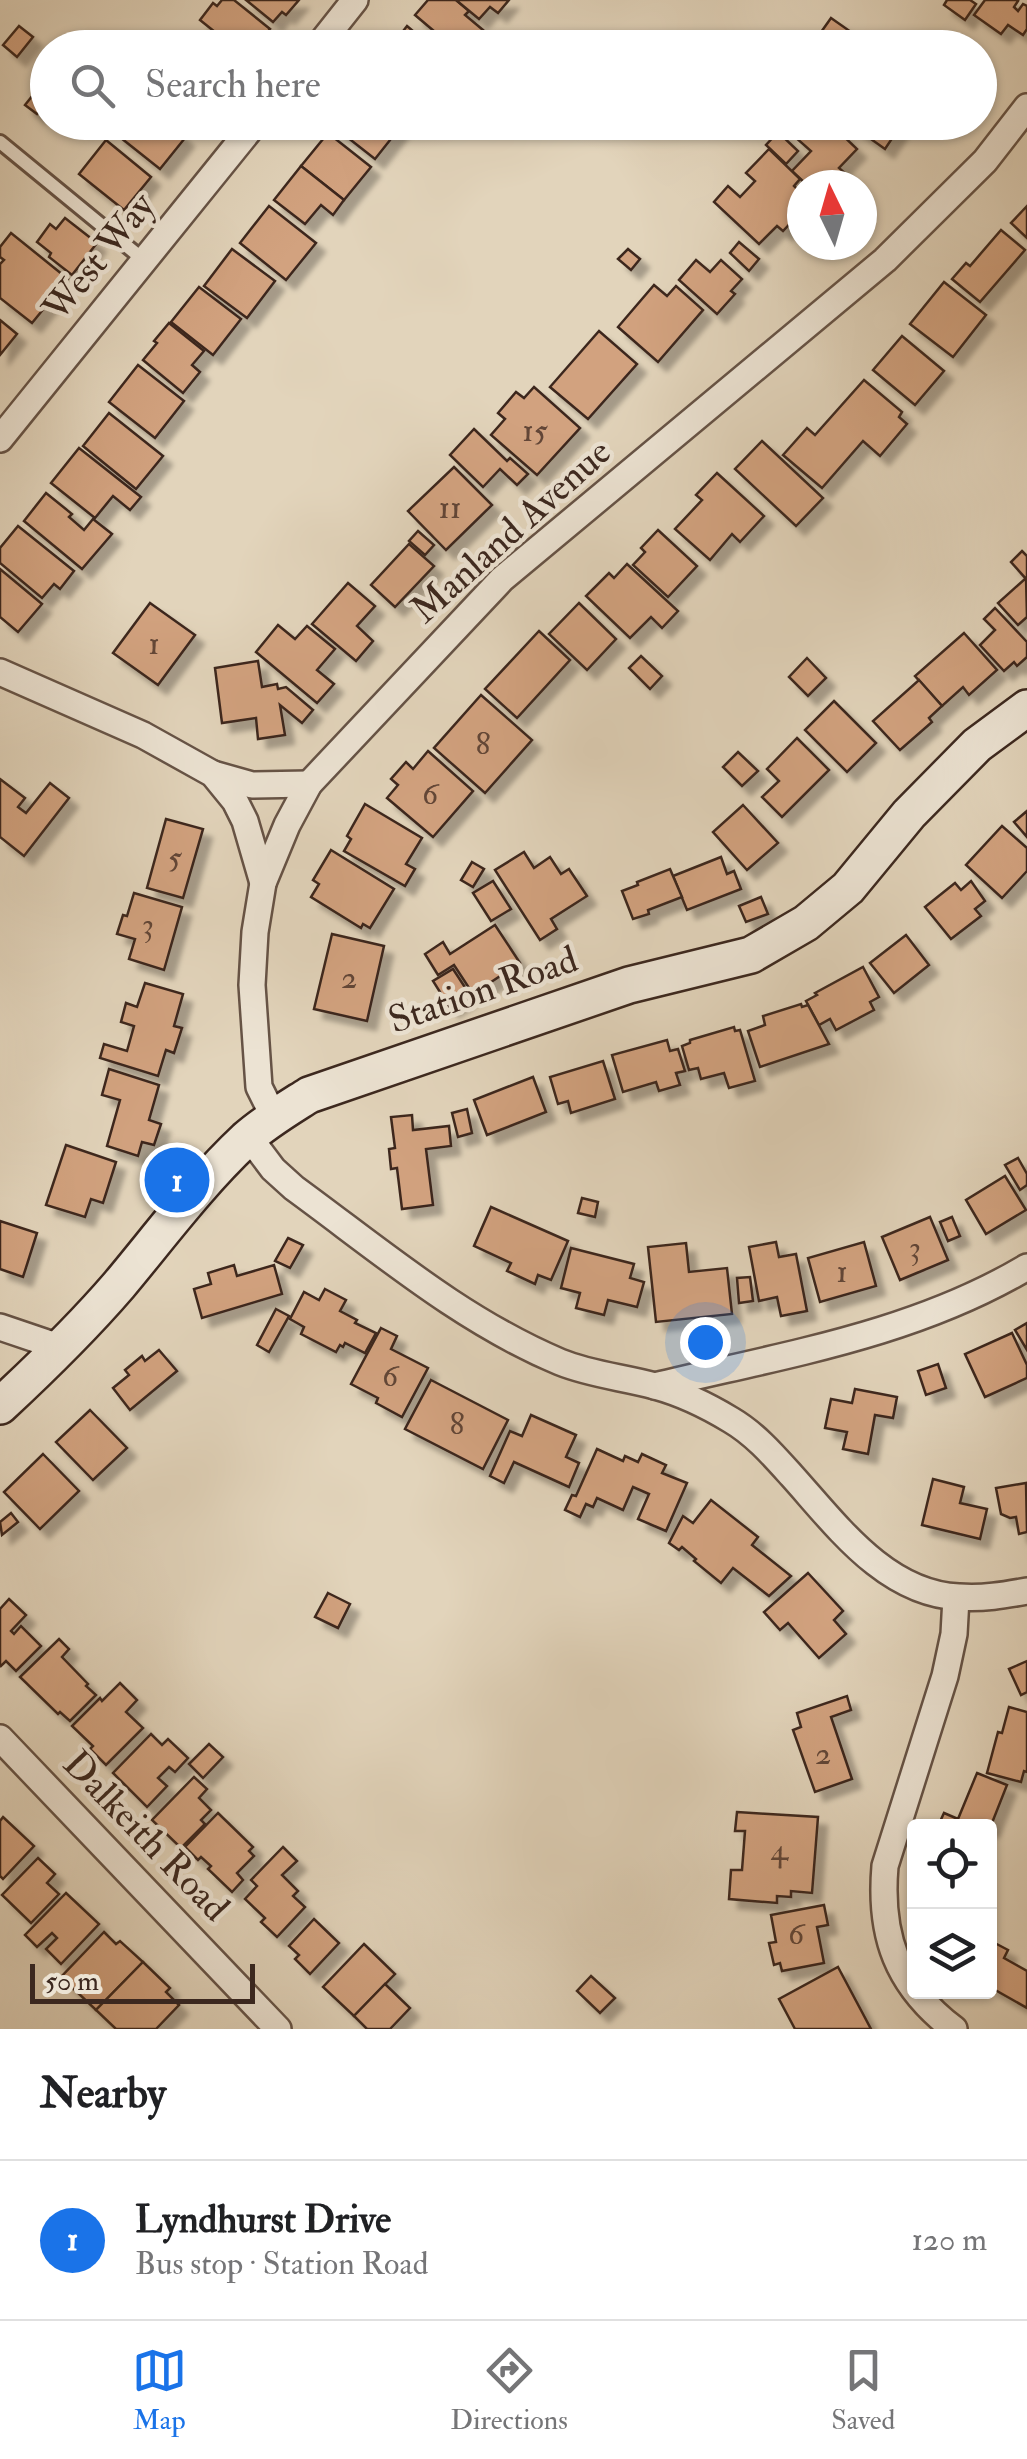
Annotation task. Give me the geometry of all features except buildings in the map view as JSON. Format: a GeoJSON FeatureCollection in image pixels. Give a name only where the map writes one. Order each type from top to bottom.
{"type":"FeatureCollection","features":[{"type":"Feature","properties":{"kind":"main road","name":"Station Road"},"geometry":{"type":"LineString","coordinates":[[0,1406],[62,1348],[221,1164],[262,1127],[309,1096],[405,1061],[629,985],[751,955],[806,923],[848,888],[909,814],[977,745],[1027,708]]}},
{"type":"Feature","properties":{"kind":"street"},"geometry":{"type":"LineString","coordinates":[[331,30],[355,0]]}},
{"type":"Feature","properties":{"kind":"street","name":"Manland Avenue"},"geometry":{"type":"LineString","coordinates":[[655,1386],[604,1377],[514,1340],[458,1308],[273,1169],[262,1127],[253,1000],[255,932],[262,883],[286,824],[309,784],[502,580],[885,260],[985,161],[1027,107]]}},
{"type":"Feature","properties":{"kind":"street","name":"West Way"},"geometry":{"type":"LineString","coordinates":[[0,439],[242,140]]}},
{"type":"Feature","properties":{"kind":"street"},"geometry":{"type":"LineString","coordinates":[[0,672],[143,735],[213,774],[252,784],[309,784]]}},
{"type":"Feature","properties":{"kind":"street"},"geometry":{"type":"LineString","coordinates":[[213,774],[245,821],[262,883]]}},
{"type":"Feature","properties":{"kind":"street"},"geometry":{"type":"LineString","coordinates":[[655,1386],[876,1333],[945,1309],[1027,1267]]}},
{"type":"Feature","properties":{"kind":"street"},"geometry":{"type":"LineString","coordinates":[[0,1327],[62,1348]]}},
{"type":"Feature","properties":{"kind":"street"},"geometry":{"type":"LineString","coordinates":[[655,1386],[736,1422],[764,1446],[860,1552],[921,1589],[956,1598],[1027,1591]]}},
{"type":"Feature","properties":{"kind":"street"},"geometry":{"type":"LineString","coordinates":[[954,2029],[934,2014],[900,1970],[887,1933],[882,1897],[885,1866],[945,1676],[954,1634],[956,1598]]}},
{"type":"Feature","properties":{"kind":"street","name":"Dalkeith Road"},"geometry":{"type":"LineString","coordinates":[[0,1738],[278,2029]]}},
{"type":"Feature","properties":{"kind":"lane"},"geometry":{"type":"LineString","coordinates":[[0,142],[145,261]]}},
{"type":"Feature","properties":{"kind":"place","name":"Lyndhurst Drive"},"geometry":{"type":"Point","coordinates":[177,1180]}}]}
